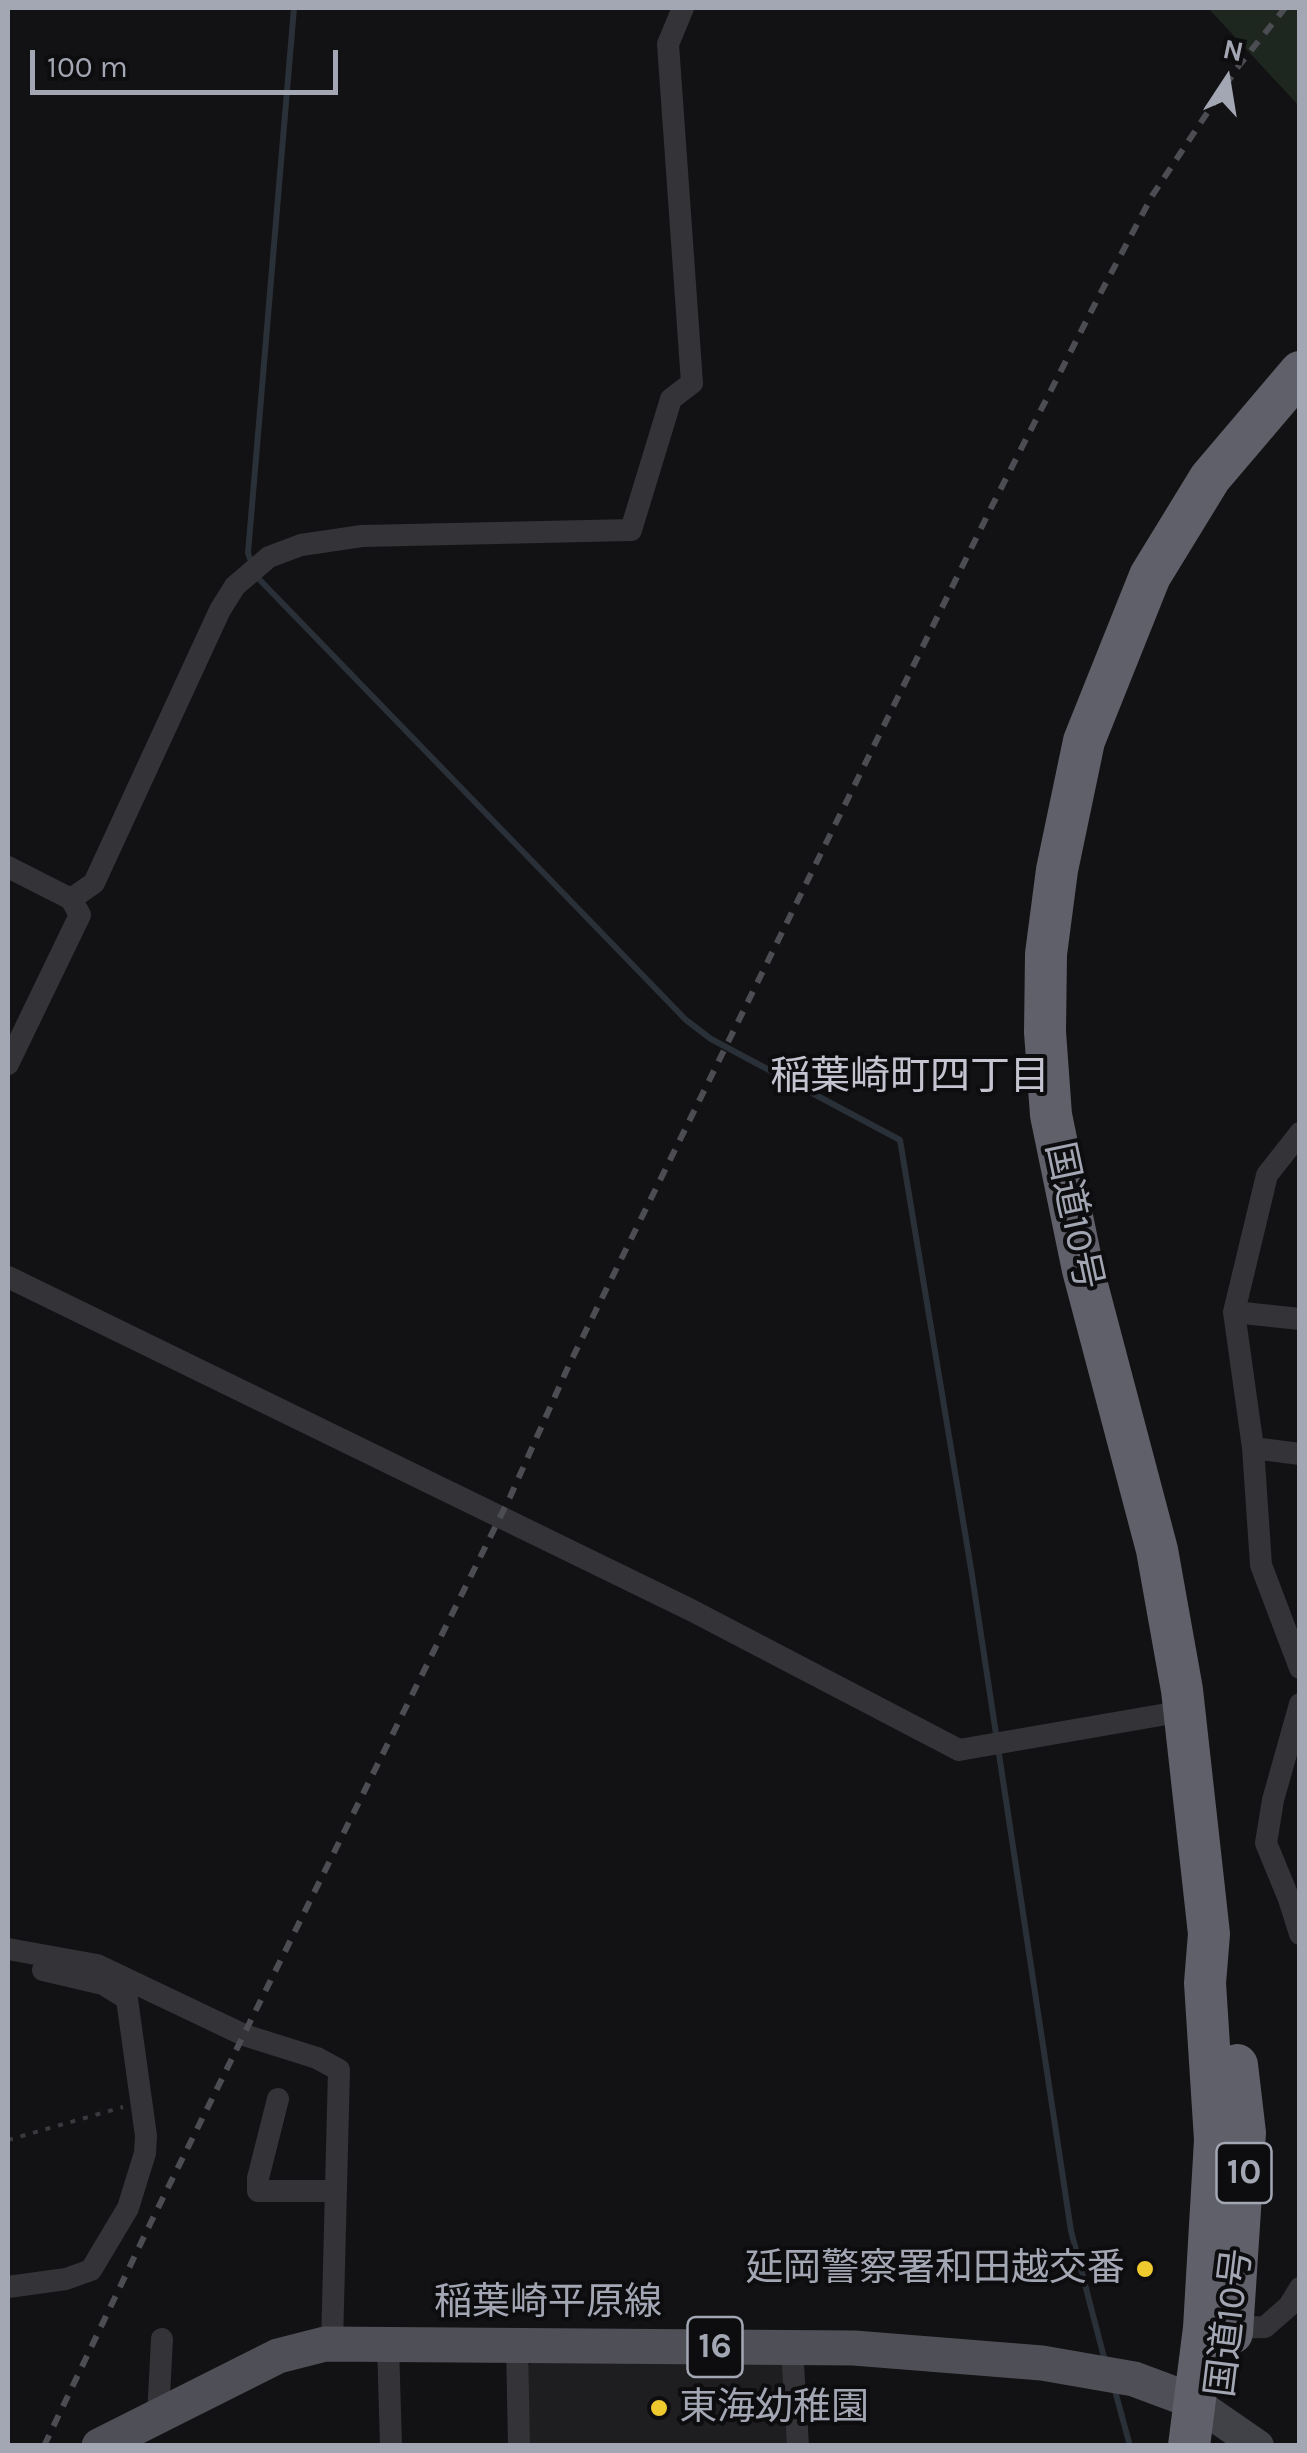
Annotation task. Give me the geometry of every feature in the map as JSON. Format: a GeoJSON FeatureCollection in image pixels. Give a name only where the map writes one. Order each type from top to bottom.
{"type":"FeatureCollection","features":[{"type":"Feature","properties":{"kind":"highway","name":"国道10号"},"geometry":{"type":"LineString","coordinates":[[1204,2427],[1245,2134],[1228,1980],[1209,1934],[1184,1711],[1158,1550],[1083,1270],[1051,1115],[1046,954],[1056,870],[1084,741],[1150,576],[1210,478],[1300,372]]}},
{"type":"Feature","properties":{"kind":"main road","name":"稲葉崎平原線"},"geometry":{"type":"LineString","coordinates":[[99,2446],[278,2356],[332,2344],[854,2348],[1042,2363],[1134,2379],[1204,2427]]}},
{"type":"Feature","properties":{"kind":"street"},"geometry":{"type":"LineString","coordinates":[[71,898],[94,883],[220,610],[243,579],[265,561],[301,544],[362,536],[631,530],[671,399],[692,383],[668,44],[683,8]]}},
{"type":"Feature","properties":{"kind":"street"},"geometry":{"type":"LineString","coordinates":[[8,866],[71,898],[80,916],[8,1064]]}},
{"type":"Feature","properties":{"kind":"street"},"geometry":{"type":"LineString","coordinates":[[1300,1133],[1267,1175],[1234,1312],[1252,1448],[1261,1565],[1300,1668]]}},
{"type":"Feature","properties":{"kind":"street"},"geometry":{"type":"LineString","coordinates":[[8,1277],[691,1610],[959,1750],[1184,1711]]}},
{"type":"Feature","properties":{"kind":"street"},"geometry":{"type":"LineString","coordinates":[[1234,1312],[1300,1319]]}},
{"type":"Feature","properties":{"kind":"street"},"geometry":{"type":"LineString","coordinates":[[1252,1448],[1300,1454]]}},
{"type":"Feature","properties":{"kind":"street"},"geometry":{"type":"LineString","coordinates":[[1300,1704],[1273,1800],[1266,1843],[1300,1934]]}},
{"type":"Feature","properties":{"kind":"street"},"geometry":{"type":"LineString","coordinates":[[8,1952],[36,1968]]}},
{"type":"Feature","properties":{"kind":"street"},"geometry":{"type":"LineString","coordinates":[[8,1952],[96,1965],[244,2035],[317,2058],[339,2070],[332,2344]]}},
{"type":"Feature","properties":{"kind":"street"},"geometry":{"type":"LineString","coordinates":[[8,1964],[103,1984],[126,1999],[146,2136],[138,2181],[128,2208],[91,2270],[66,2279],[8,2287]]}},
{"type":"Feature","properties":{"kind":"street"},"geometry":{"type":"LineString","coordinates":[[278,2099],[258,2191],[336,2191]]}},
{"type":"Feature","properties":{"kind":"street"},"geometry":{"type":"LineString","coordinates":[[1219,2328],[1265,2327],[1289,2306],[1300,2288]]}},
{"type":"Feature","properties":{"kind":"street"},"geometry":{"type":"LineString","coordinates":[[158,2416],[162,2339]]}},
{"type":"Feature","properties":{"kind":"street"},"geometry":{"type":"LineString","coordinates":[[388,2344],[391,2446]]}},
{"type":"Feature","properties":{"kind":"street"},"geometry":{"type":"LineString","coordinates":[[517,2345],[519,2446]]}},
{"type":"Feature","properties":{"kind":"street"},"geometry":{"type":"LineString","coordinates":[[792,2348],[798,2446]]}},
{"type":"Feature","properties":{"kind":"street"},"geometry":{"type":"LineString","coordinates":[[1204,2427],[1258,2446]]}},
{"type":"Feature","properties":{"kind":"path"},"geometry":{"type":"LineString","coordinates":[[8,2140],[142,2102]]}},
{"type":"Feature","properties":{"kind":"shaded area"},"geometry":{"type":"Polygon","coordinates":[[[1208,8],[1299,8],[1299,106],[1208,8]]]}},
{"type":"Feature","properties":{"kind":"shaded area","name":"東海幼稚園"},"geometry":{"type":"Polygon","coordinates":[[[532,2362],[782,2364],[794,2445],[528,2445],[525,2368],[532,2362]]]}},
{"type":"Feature","properties":{"kind":"waterway"},"geometry":{"type":"LineString","coordinates":[[252,564],[248,553],[294,8]]}},
{"type":"Feature","properties":{"kind":"waterway"},"geometry":{"type":"LineString","coordinates":[[256,576],[686,1020],[711,1039],[900,1140],[972,1575],[1071,2231],[1105,2361]]}},
{"type":"Feature","properties":{"kind":"waterway"},"geometry":{"type":"LineString","coordinates":[[1114,2387],[1130,2446]]}},
{"type":"Feature","properties":{"kind":"railway"},"geometry":{"type":"LineString","coordinates":[[44,2446],[993,504],[1152,196],[1237,68],[1285,8]]}},
{"type":"Feature","properties":{"kind":"place","name":"延岡警察署和田越交番"},"geometry":{"type":"Point","coordinates":[1145,2269]}},
{"type":"Feature","properties":{"kind":"place","name":"東海幼稚園"},"geometry":{"type":"Point","coordinates":[659,2408]}},
{"type":"Feature","properties":{"kind":"district","name":"稲葉崎町四丁目"},"geometry":{"type":"Point","coordinates":[910,1078]}}]}
